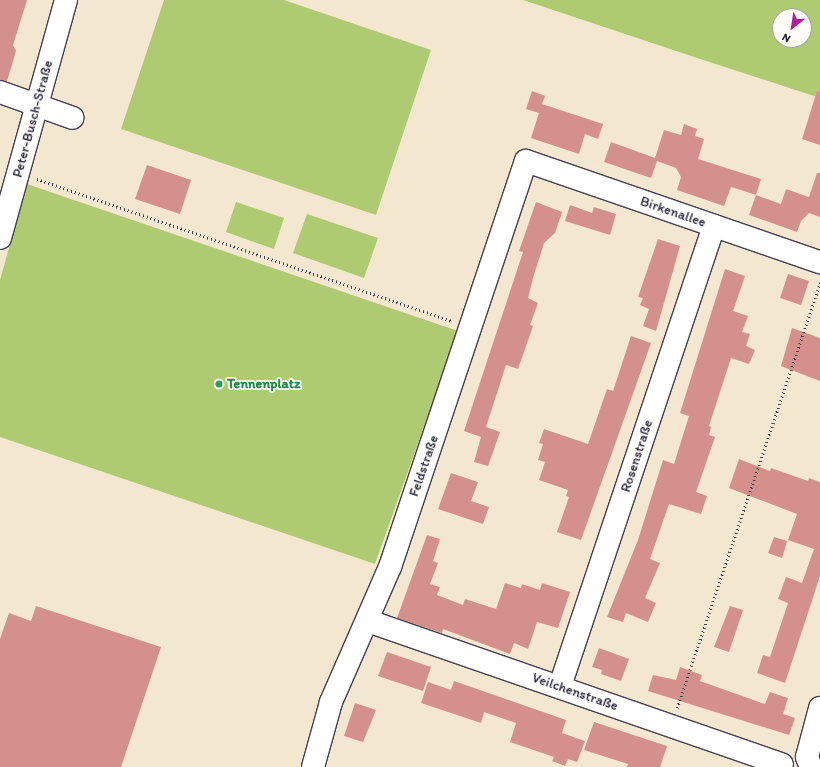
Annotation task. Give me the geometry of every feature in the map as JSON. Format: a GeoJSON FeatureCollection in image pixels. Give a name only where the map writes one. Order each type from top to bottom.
{"type":"FeatureCollection","features":[{"type":"Feature","properties":{"kind":"street","name":"Peter-Busch-Straße"},"geometry":{"type":"LineString","coordinates":[[0,238],[66,0]]}},
{"type":"Feature","properties":{"kind":"street"},"geometry":{"type":"LineString","coordinates":[[0,92],[37,104],[48,110],[72,118]]}},
{"type":"Feature","properties":{"kind":"street","name":"Birkenallee"},"geometry":{"type":"LineString","coordinates":[[526,161],[820,262]]}},
{"type":"Feature","properties":{"kind":"street","name":"Feldstraße"},"geometry":{"type":"LineString","coordinates":[[313,767],[331,702],[368,621],[390,567],[526,161]]}},
{"type":"Feature","properties":{"kind":"street","name":"Rosenstraße"},"geometry":{"type":"LineString","coordinates":[[560,686],[714,226]]}},
{"type":"Feature","properties":{"kind":"street","name":"Veilchenstraße"},"geometry":{"type":"LineString","coordinates":[[368,621],[671,725],[780,766]]}},
{"type":"Feature","properties":{"kind":"street"},"geometry":{"type":"LineString","coordinates":[[780,766],[809,762],[820,708]]}},
{"type":"Feature","properties":{"kind":"path"},"geometry":{"type":"LineString","coordinates":[[18,173],[471,328]]}},
{"type":"Feature","properties":{"kind":"path"},"geometry":{"type":"LineString","coordinates":[[671,725],[820,282]]}},
{"type":"Feature","properties":{"kind":"green space"},"geometry":{"type":"Polygon","coordinates":[[[164,0],[284,0],[431,50],[376,215],[121,129],[164,0]]]}},
{"type":"Feature","properties":{"kind":"green space"},"geometry":{"type":"Polygon","coordinates":[[[523,0],[820,0],[820,98],[691,56],[523,0]]]}},
{"type":"Feature","properties":{"kind":"green space","name":"Tennenplatz"},"geometry":{"type":"Polygon","coordinates":[[[27,184],[458,331],[375,564],[0,437],[0,280],[27,184]]]}},
{"type":"Feature","properties":{"kind":"green space"},"geometry":{"type":"Polygon","coordinates":[[[236,202],[284,218],[274,249],[226,232],[236,202]]]}},
{"type":"Feature","properties":{"kind":"green space"},"geometry":{"type":"Polygon","coordinates":[[[307,214],[378,238],[364,278],[293,253],[307,214]]]}},
{"type":"Feature","properties":{"kind":"building"},"geometry":{"type":"Polygon","coordinates":[[[0,0],[27,0],[13,45],[16,51],[7,81],[0,80],[0,0]]]}},
{"type":"Feature","properties":{"kind":"building"},"geometry":{"type":"Polygon","coordinates":[[[532,91],[545,96],[542,104],[603,124],[598,139],[585,134],[579,154],[531,138],[539,113],[526,109],[532,91]]]}},
{"type":"Feature","properties":{"kind":"building"},"geometry":{"type":"Polygon","coordinates":[[[817,91],[820,92],[820,145],[802,139],[817,91]]]}},
{"type":"Feature","properties":{"kind":"building"},"geometry":{"type":"Polygon","coordinates":[[[684,124],[697,129],[695,136],[704,139],[698,159],[761,179],[756,195],[731,187],[724,206],[677,190],[681,177],[676,168],[657,161],[651,178],[604,162],[611,142],[655,158],[664,130],[681,135],[684,124]]]}},
{"type":"Feature","properties":{"kind":"building"},"geometry":{"type":"Polygon","coordinates":[[[147,165],[191,180],[180,214],[135,199],[147,165]]]}},
{"type":"Feature","properties":{"kind":"building"},"geometry":{"type":"Polygon","coordinates":[[[817,173],[820,173],[820,217],[809,213],[801,221],[797,232],[749,215],[756,195],[781,204],[786,189],[809,197],[817,173]]]}},
{"type":"Feature","properties":{"kind":"building"},"geometry":{"type":"Polygon","coordinates":[[[536,202],[562,212],[555,233],[544,243],[533,278],[528,298],[538,303],[530,325],[533,326],[518,369],[506,365],[486,427],[500,432],[488,466],[474,462],[481,437],[464,431],[523,252],[519,251],[536,202]]]}},
{"type":"Feature","properties":{"kind":"building"},"geometry":{"type":"Polygon","coordinates":[[[570,205],[592,213],[594,207],[616,214],[610,235],[565,221],[570,205]]]}},
{"type":"Feature","properties":{"kind":"building"},"geometry":{"type":"Polygon","coordinates":[[[658,239],[680,246],[656,331],[643,326],[649,309],[640,305],[643,298],[638,297],[658,239]]]}},
{"type":"Feature","properties":{"kind":"building"},"geometry":{"type":"Polygon","coordinates":[[[725,269],[745,276],[733,311],[748,316],[742,332],[750,334],[746,346],[755,350],[749,364],[731,358],[709,426],[711,427],[709,435],[715,437],[696,492],[707,496],[701,514],[669,504],[650,559],[660,563],[645,598],[656,603],[648,622],[626,613],[623,622],[607,617],[638,540],[663,460],[674,464],[689,416],[680,413],[725,269]]]}},
{"type":"Feature","properties":{"kind":"building"},"geometry":{"type":"Polygon","coordinates":[[[788,274],[809,281],[801,305],[780,298],[788,274]]]}},
{"type":"Feature","properties":{"kind":"building"},"geometry":{"type":"Polygon","coordinates":[[[792,328],[820,338],[820,381],[781,366],[792,328]]]}},
{"type":"Feature","properties":{"kind":"building"},"geometry":{"type":"Polygon","coordinates":[[[631,336],[651,343],[581,540],[557,532],[569,497],[566,496],[568,490],[539,480],[545,462],[538,460],[543,444],[539,443],[544,429],[588,444],[607,389],[613,391],[631,336]]]}},
{"type":"Feature","properties":{"kind":"building"},"geometry":{"type":"Polygon","coordinates":[[[739,459],[770,471],[771,468],[808,481],[809,478],[820,482],[820,576],[785,683],[757,673],[763,655],[770,657],[788,603],[778,599],[786,577],[802,583],[814,549],[788,540],[797,514],[729,488],[739,459]]]}},
{"type":"Feature","properties":{"kind":"building"},"geometry":{"type":"Polygon","coordinates":[[[451,473],[478,482],[471,501],[489,507],[483,524],[438,509],[451,473]]]}},
{"type":"Feature","properties":{"kind":"building"},"geometry":{"type":"Polygon","coordinates":[[[427,535],[440,539],[433,561],[438,563],[430,584],[440,587],[437,595],[463,605],[465,599],[496,609],[505,583],[521,588],[522,584],[540,590],[542,583],[570,592],[558,628],[537,622],[528,649],[514,643],[510,654],[443,629],[442,633],[397,618],[427,535]]]}},
{"type":"Feature","properties":{"kind":"building"},"geometry":{"type":"Polygon","coordinates":[[[774,537],[787,541],[782,558],[768,553],[774,537]]]}},
{"type":"Feature","properties":{"kind":"building"},"geometry":{"type":"Polygon","coordinates":[[[36,606],[161,647],[121,767],[0,767],[0,639],[9,613],[31,621],[36,606]]]}},
{"type":"Feature","properties":{"kind":"building"},"geometry":{"type":"Polygon","coordinates":[[[730,606],[743,610],[729,652],[714,647],[730,606]]]}},
{"type":"Feature","properties":{"kind":"building"},"geometry":{"type":"Polygon","coordinates":[[[599,648],[629,659],[621,681],[601,674],[602,670],[592,667],[599,648]]]}},
{"type":"Feature","properties":{"kind":"building"},"geometry":{"type":"Polygon","coordinates":[[[387,652],[431,667],[423,691],[378,676],[387,652]]]}},
{"type":"Feature","properties":{"kind":"building"},"geometry":{"type":"Polygon","coordinates":[[[680,667],[702,675],[700,681],[765,704],[770,692],[788,698],[783,714],[795,718],[789,735],[648,691],[653,675],[676,680],[680,667]]]}},
{"type":"Feature","properties":{"kind":"building"},"geometry":{"type":"Polygon","coordinates":[[[454,681],[566,720],[562,733],[585,741],[577,762],[568,759],[565,766],[552,761],[554,757],[510,742],[516,723],[484,712],[481,723],[421,703],[428,682],[451,690],[454,681]]]}},
{"type":"Feature","properties":{"kind":"building"},"geometry":{"type":"Polygon","coordinates":[[[355,703],[376,710],[363,742],[344,736],[355,703]]]}},
{"type":"Feature","properties":{"kind":"building"},"geometry":{"type":"Polygon","coordinates":[[[594,722],[667,746],[660,767],[627,767],[628,764],[584,750],[594,722]]]}},
{"type":"Feature","properties":{"kind":"place","name":"Tennenplatz"},"geometry":{"type":"Point","coordinates":[219,384]}}]}
